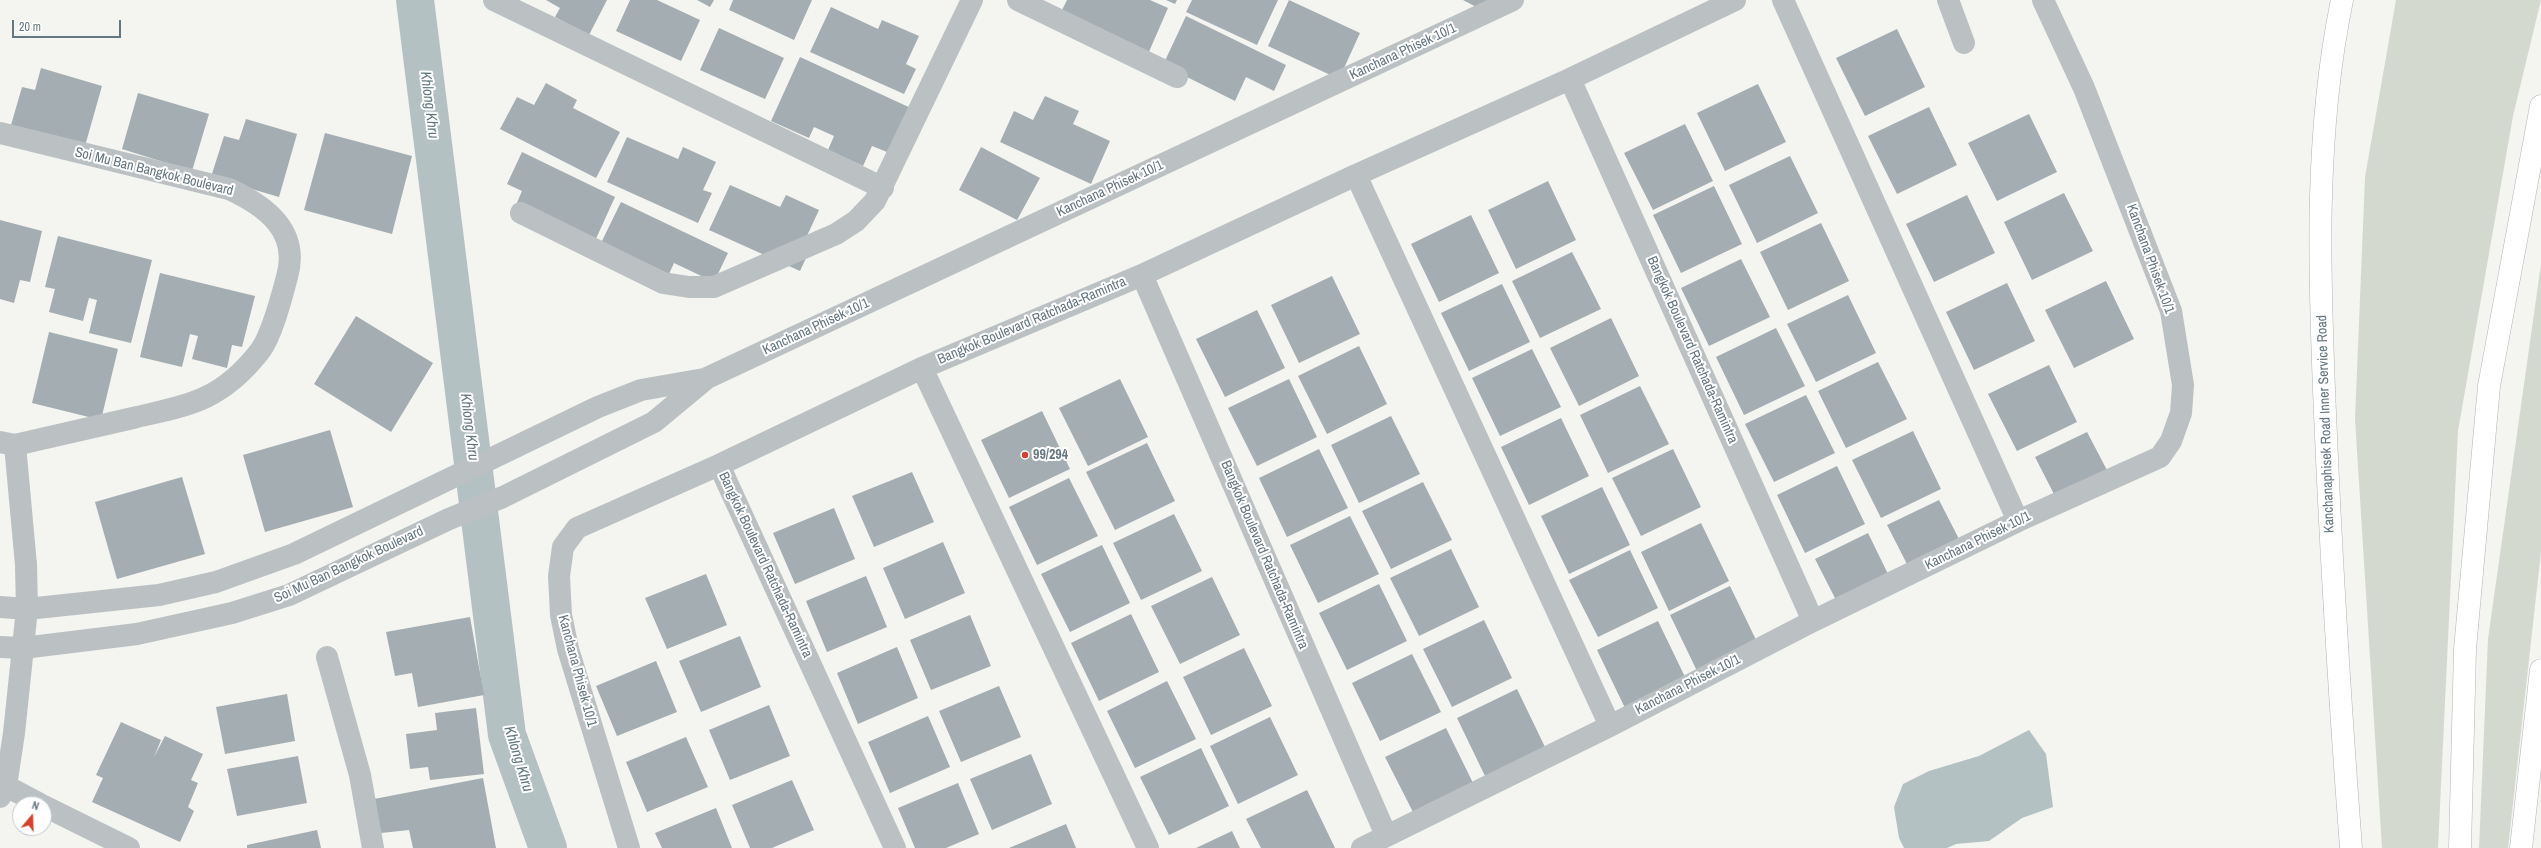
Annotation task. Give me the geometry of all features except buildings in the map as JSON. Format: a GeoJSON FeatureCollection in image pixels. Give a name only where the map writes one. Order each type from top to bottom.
{"type":"FeatureCollection","features":[{"type":"Feature","properties":{"kind":"main road","name":"Kanchanaphisek Road Inner Service Road"},"geometry":{"type":"LineString","coordinates":[[2342,0],[2330,57],[2321,154],[2320,239],[2333,607],[2351,848]]}},
{"type":"Feature","properties":{"kind":"main road"},"geometry":{"type":"LineString","coordinates":[[2460,848],[2465,649],[2489,386],[2541,106]]}},
{"type":"Feature","properties":{"kind":"main road"},"geometry":{"type":"LineString","coordinates":[[2521,848],[2541,670]]}},
{"type":"Feature","properties":{"kind":"street"},"geometry":{"type":"LineString","coordinates":[[494,0],[883,188]]}},
{"type":"Feature","properties":{"kind":"street"},"geometry":{"type":"LineString","coordinates":[[521,213],[663,283],[689,287],[714,287],[836,234],[856,221],[875,201],[883,188],[972,0]]}},
{"type":"Feature","properties":{"kind":"street"},"geometry":{"type":"LineString","coordinates":[[1018,0],[1177,77]]}},
{"type":"Feature","properties":{"kind":"street","name":"Kanchana Phisek 10/1"},"geometry":{"type":"LineString","coordinates":[[549,474],[654,422],[707,378],[1513,0]]}},
{"type":"Feature","properties":{"kind":"street","name":"Bangkok Boulevard Ratchada-Ramintra"},"geometry":{"type":"LineString","coordinates":[[895,848],[719,465],[922,368],[1142,275],[1356,174],[1570,79],[1735,0]]}},
{"type":"Feature","properties":{"kind":"street"},"geometry":{"type":"LineString","coordinates":[[1783,0],[2018,522]]}},
{"type":"Feature","properties":{"kind":"street"},"geometry":{"type":"LineString","coordinates":[[1948,0],[1964,42]]}},
{"type":"Feature","properties":{"kind":"street","name":"Kanchana Phisek 10/1"},"geometry":{"type":"LineString","coordinates":[[1362,848],[1610,726],[1813,621],[2018,522],[2160,457],[2171,441],[2180,413],[2183,385],[2171,311],[2084,88],[2043,0]]}},
{"type":"Feature","properties":{"kind":"street","name":"Bangkok Boulevard Ratchada-Ramintra"},"geometry":{"type":"LineString","coordinates":[[1570,79],[1813,621]]}},
{"type":"Feature","properties":{"kind":"street","name":"Soi Mu Ban Bangkok Boulevard"},"geometry":{"type":"LineString","coordinates":[[0,133],[229,189],[254,201],[273,217],[289,241],[290,268],[279,306],[262,349],[238,376],[206,397],[170,409],[7,444],[26,565],[27,609],[3,791],[17,796]]}},
{"type":"Feature","properties":{"kind":"street"},"geometry":{"type":"LineString","coordinates":[[1356,174],[1610,726]]}},
{"type":"Feature","properties":{"kind":"street","name":"Bangkok Boulevard Ratchada-Ramintra"},"geometry":{"type":"LineString","coordinates":[[1142,275],[1386,835]]}},
{"type":"Feature","properties":{"kind":"street","name":"Bangkok Boulevard Ratchada-Ramintra"},"geometry":{"type":"LineString","coordinates":[[922,368],[1148,848]]}},
{"type":"Feature","properties":{"kind":"street","name":"Kanchana Phisek 10/1"},"geometry":{"type":"LineString","coordinates":[[27,609],[160,595],[216,582],[294,554],[598,407],[641,390],[707,378]]}},
{"type":"Feature","properties":{"kind":"street","name":"Kanchana Phisek 10/1"},"geometry":{"type":"LineString","coordinates":[[629,848],[568,649],[561,615],[559,576],[563,547],[577,528],[719,465]]}},
{"type":"Feature","properties":{"kind":"street","name":"Soi Mu Ban Bangkok Boulevard"},"geometry":{"type":"LineString","coordinates":[[0,646],[23,648],[136,634],[232,613],[289,595],[449,519],[503,497],[549,474]]}},
{"type":"Feature","properties":{"kind":"street"},"geometry":{"type":"LineString","coordinates":[[0,607],[27,609]]}},
{"type":"Feature","properties":{"kind":"street"},"geometry":{"type":"LineString","coordinates":[[327,657],[360,775],[373,848]]}},
{"type":"Feature","properties":{"kind":"street"},"geometry":{"type":"LineString","coordinates":[[52,810],[129,848]]}},
{"type":"Feature","properties":{"kind":"shaded area"},"geometry":{"type":"Polygon","coordinates":[[[2396,0],[2541,0],[2513,116],[2458,431],[2438,848],[2382,848],[2355,419],[2365,177],[2396,0]]]}},
{"type":"Feature","properties":{"kind":"shaded area"},"geometry":{"type":"Polygon","coordinates":[[[2541,264],[2541,552],[2508,848],[2479,848],[2488,639],[2541,264]]]}},
{"type":"Feature","properties":{"kind":"shaded area"},"geometry":{"type":"Polygon","coordinates":[[[2029,730],[2046,754],[2053,807],[2022,818],[1989,841],[1956,844],[1947,848],[1904,848],[1899,838],[1894,807],[1903,784],[1929,771],[1979,756],[2029,730]]]}},
{"type":"Feature","properties":{"kind":"waterway","name":"Khlong Khru"},"geometry":{"type":"LineString","coordinates":[[415,0],[507,735],[548,848]]}},
{"type":"Feature","properties":{"kind":"place","name":"99/294"},"geometry":{"type":"Point","coordinates":[1025,455]}}]}
